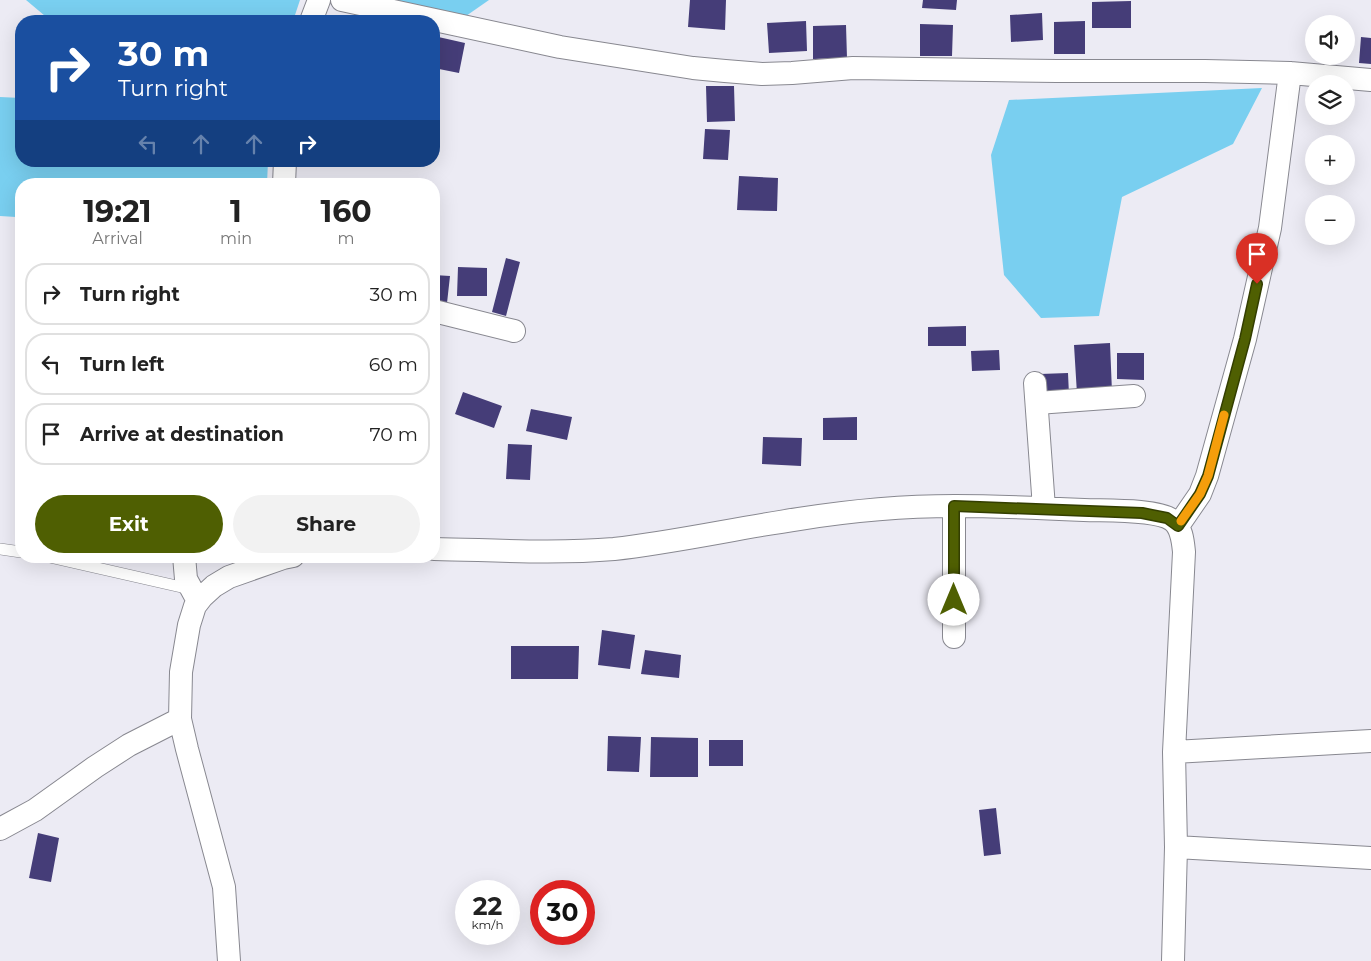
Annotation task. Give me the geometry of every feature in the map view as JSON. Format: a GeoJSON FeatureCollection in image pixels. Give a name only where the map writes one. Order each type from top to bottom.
{"type":"FeatureCollection","features":[{"type":"Feature","properties":{"kind":"street"},"geometry":{"type":"LineString","coordinates":[[313,15],[318,0]]}},
{"type":"Feature","properties":{"kind":"street"},"geometry":{"type":"LineString","coordinates":[[342,0],[412,15]]}},
{"type":"Feature","properties":{"kind":"street"},"geometry":{"type":"LineString","coordinates":[[440,21],[560,47],[693,68],[762,74],[840,68],[898,68],[1290,73],[1371,80]]}},
{"type":"Feature","properties":{"kind":"street"},"geometry":{"type":"LineString","coordinates":[[1178,526],[1200,494],[1208,476],[1245,339],[1270,228],[1290,73]]}},
{"type":"Feature","properties":{"kind":"street"},"geometry":{"type":"LineString","coordinates":[[440,312],[514,330]]}},
{"type":"Feature","properties":{"kind":"street"},"geometry":{"type":"LineString","coordinates":[[1044,508],[1036,393],[1134,396]]}},
{"type":"Feature","properties":{"kind":"street"},"geometry":{"type":"LineString","coordinates":[[954,506],[954,637]]}},
{"type":"Feature","properties":{"kind":"street"},"geometry":{"type":"LineString","coordinates":[[440,549],[554,551],[612,549],[800,519],[906,508],[954,506],[1044,508],[1142,513],[1167,518],[1178,526],[1183,540],[1184,568],[1174,752],[1176,847],[1172,961]]}},
{"type":"Feature","properties":{"kind":"street"},"geometry":{"type":"LineString","coordinates":[[185,563],[186,578],[195,595],[181,672],[180,719],[186,750],[224,887],[229,961]]}},
{"type":"Feature","properties":{"kind":"street"},"geometry":{"type":"LineString","coordinates":[[195,595],[230,577],[269,563]]}},
{"type":"Feature","properties":{"kind":"street"},"geometry":{"type":"LineString","coordinates":[[0,829],[35,810],[129,745],[180,719]]}},
{"type":"Feature","properties":{"kind":"street"},"geometry":{"type":"LineString","coordinates":[[1174,752],[1371,742]]}},
{"type":"Feature","properties":{"kind":"street"},"geometry":{"type":"LineString","coordinates":[[1176,847],[1371,858]]}},
{"type":"Feature","properties":{"kind":"lane"},"geometry":{"type":"LineString","coordinates":[[0,549],[15,551]]}},
{"type":"Feature","properties":{"kind":"lane"},"geometry":{"type":"LineString","coordinates":[[73,563],[195,595]]}},
{"type":"Feature","properties":{"kind":"water"},"geometry":{"type":"Polygon","coordinates":[[[26,0],[300,0],[295,15],[44,15],[26,0]]]}},
{"type":"Feature","properties":{"kind":"water"},"geometry":{"type":"Polygon","coordinates":[[[394,0],[489,0],[466,16],[394,0]]]}},
{"type":"Feature","properties":{"kind":"water"},"geometry":{"type":"Polygon","coordinates":[[[1262,88],[1233,144],[1122,197],[1099,316],[1041,318],[1004,275],[991,155],[1009,100],[1262,88]]]}},
{"type":"Feature","properties":{"kind":"water"},"geometry":{"type":"Polygon","coordinates":[[[0,97],[15,98],[15,167],[268,167],[267,178],[15,178],[15,217],[0,216],[0,97]]]}},
{"type":"Feature","properties":{"kind":"building"},"geometry":{"type":"Polygon","coordinates":[[[690,0],[726,0],[725,30],[688,27],[690,0]]]}},
{"type":"Feature","properties":{"kind":"building"},"geometry":{"type":"Polygon","coordinates":[[[923,0],[957,0],[956,10],[922,8],[923,0]]]}},
{"type":"Feature","properties":{"kind":"building"},"geometry":{"type":"Polygon","coordinates":[[[1131,1],[1131,28],[1092,28],[1092,2],[1131,1]]]}},
{"type":"Feature","properties":{"kind":"building"},"geometry":{"type":"Polygon","coordinates":[[[1042,13],[1043,40],[1011,42],[1010,15],[1042,13]]]}},
{"type":"Feature","properties":{"kind":"building"},"geometry":{"type":"Polygon","coordinates":[[[806,21],[807,51],[769,53],[767,23],[806,21]]]}},
{"type":"Feature","properties":{"kind":"building"},"geometry":{"type":"Polygon","coordinates":[[[1085,21],[1085,54],[1054,54],[1054,22],[1085,21]]]}},
{"type":"Feature","properties":{"kind":"building"},"geometry":{"type":"Polygon","coordinates":[[[920,24],[953,25],[952,56],[920,56],[920,24]]]}},
{"type":"Feature","properties":{"kind":"building"},"geometry":{"type":"Polygon","coordinates":[[[846,25],[847,58],[813,59],[813,26],[846,25]]]}},
{"type":"Feature","properties":{"kind":"building"},"geometry":{"type":"Polygon","coordinates":[[[440,37],[465,43],[459,73],[440,69],[440,37]]]}},
{"type":"Feature","properties":{"kind":"building"},"geometry":{"type":"Polygon","coordinates":[[[1361,37],[1371,38],[1371,64],[1359,63],[1361,37]]]}},
{"type":"Feature","properties":{"kind":"building"},"geometry":{"type":"Polygon","coordinates":[[[706,86],[734,86],[735,121],[707,122],[706,86]]]}},
{"type":"Feature","properties":{"kind":"building"},"geometry":{"type":"Polygon","coordinates":[[[705,129],[730,130],[728,160],[703,159],[705,129]]]}},
{"type":"Feature","properties":{"kind":"building"},"geometry":{"type":"Polygon","coordinates":[[[739,176],[778,178],[777,211],[737,210],[739,176]]]}},
{"type":"Feature","properties":{"kind":"building"},"geometry":{"type":"Polygon","coordinates":[[[506,258],[520,262],[506,316],[492,312],[506,258]]]}},
{"type":"Feature","properties":{"kind":"building"},"geometry":{"type":"Polygon","coordinates":[[[458,267],[487,268],[487,296],[457,296],[458,267]]]}},
{"type":"Feature","properties":{"kind":"building"},"geometry":{"type":"Polygon","coordinates":[[[440,275],[450,276],[447,303],[440,302],[440,275]]]}},
{"type":"Feature","properties":{"kind":"building"},"geometry":{"type":"Polygon","coordinates":[[[966,326],[966,346],[928,346],[928,327],[966,326]]]}},
{"type":"Feature","properties":{"kind":"building"},"geometry":{"type":"Polygon","coordinates":[[[1110,343],[1112,392],[1077,394],[1074,345],[1110,343]]]}},
{"type":"Feature","properties":{"kind":"building"},"geometry":{"type":"Polygon","coordinates":[[[999,350],[1000,370],[972,371],[971,351],[999,350]]]}},
{"type":"Feature","properties":{"kind":"building"},"geometry":{"type":"Polygon","coordinates":[[[1117,353],[1144,353],[1144,380],[1117,379],[1117,353]]]}},
{"type":"Feature","properties":{"kind":"building"},"geometry":{"type":"Polygon","coordinates":[[[1068,373],[1069,395],[1041,396],[1040,374],[1068,373]]]}},
{"type":"Feature","properties":{"kind":"building"},"geometry":{"type":"Polygon","coordinates":[[[463,392],[502,406],[494,428],[455,414],[463,392]]]}},
{"type":"Feature","properties":{"kind":"building"},"geometry":{"type":"Polygon","coordinates":[[[531,409],[572,417],[567,440],[526,431],[531,409]]]}},
{"type":"Feature","properties":{"kind":"building"},"geometry":{"type":"Polygon","coordinates":[[[857,417],[857,440],[823,440],[823,418],[857,417]]]}},
{"type":"Feature","properties":{"kind":"building"},"geometry":{"type":"Polygon","coordinates":[[[763,437],[802,438],[801,466],[762,464],[763,437]]]}},
{"type":"Feature","properties":{"kind":"building"},"geometry":{"type":"Polygon","coordinates":[[[508,444],[532,445],[530,480],[506,479],[508,444]]]}},
{"type":"Feature","properties":{"kind":"building"},"geometry":{"type":"Polygon","coordinates":[[[602,630],[635,635],[630,669],[598,665],[602,630]]]}},
{"type":"Feature","properties":{"kind":"building"},"geometry":{"type":"Polygon","coordinates":[[[511,646],[579,646],[578,679],[511,679],[511,646]]]}},
{"type":"Feature","properties":{"kind":"building"},"geometry":{"type":"Polygon","coordinates":[[[645,650],[681,655],[679,678],[641,674],[645,650]]]}},
{"type":"Feature","properties":{"kind":"building"},"geometry":{"type":"Polygon","coordinates":[[[608,736],[641,737],[639,772],[607,771],[608,736]]]}},
{"type":"Feature","properties":{"kind":"building"},"geometry":{"type":"Polygon","coordinates":[[[651,737],[698,738],[698,777],[650,777],[651,737]]]}},
{"type":"Feature","properties":{"kind":"building"},"geometry":{"type":"Polygon","coordinates":[[[709,740],[743,740],[743,766],[709,766],[709,740]]]}},
{"type":"Feature","properties":{"kind":"building"},"geometry":{"type":"Polygon","coordinates":[[[996,808],[1001,854],[984,856],[979,810],[996,808]]]}},
{"type":"Feature","properties":{"kind":"building"},"geometry":{"type":"Polygon","coordinates":[[[38,833],[59,838],[51,882],[29,878],[38,833]]]}},
{"type":"Feature","properties":{"kind":"slow traffic"},"geometry":{"type":"LineString","coordinates":[[1181,521],[1200,494],[1208,476],[1224,415]]}},
{"type":"Feature","properties":{"kind":"route"},"geometry":{"type":"LineString","coordinates":[[954,600],[954,506],[1142,513],[1167,518],[1174,521],[1178,526],[1200,494],[1208,476],[1245,339],[1257,284]]}}]}
